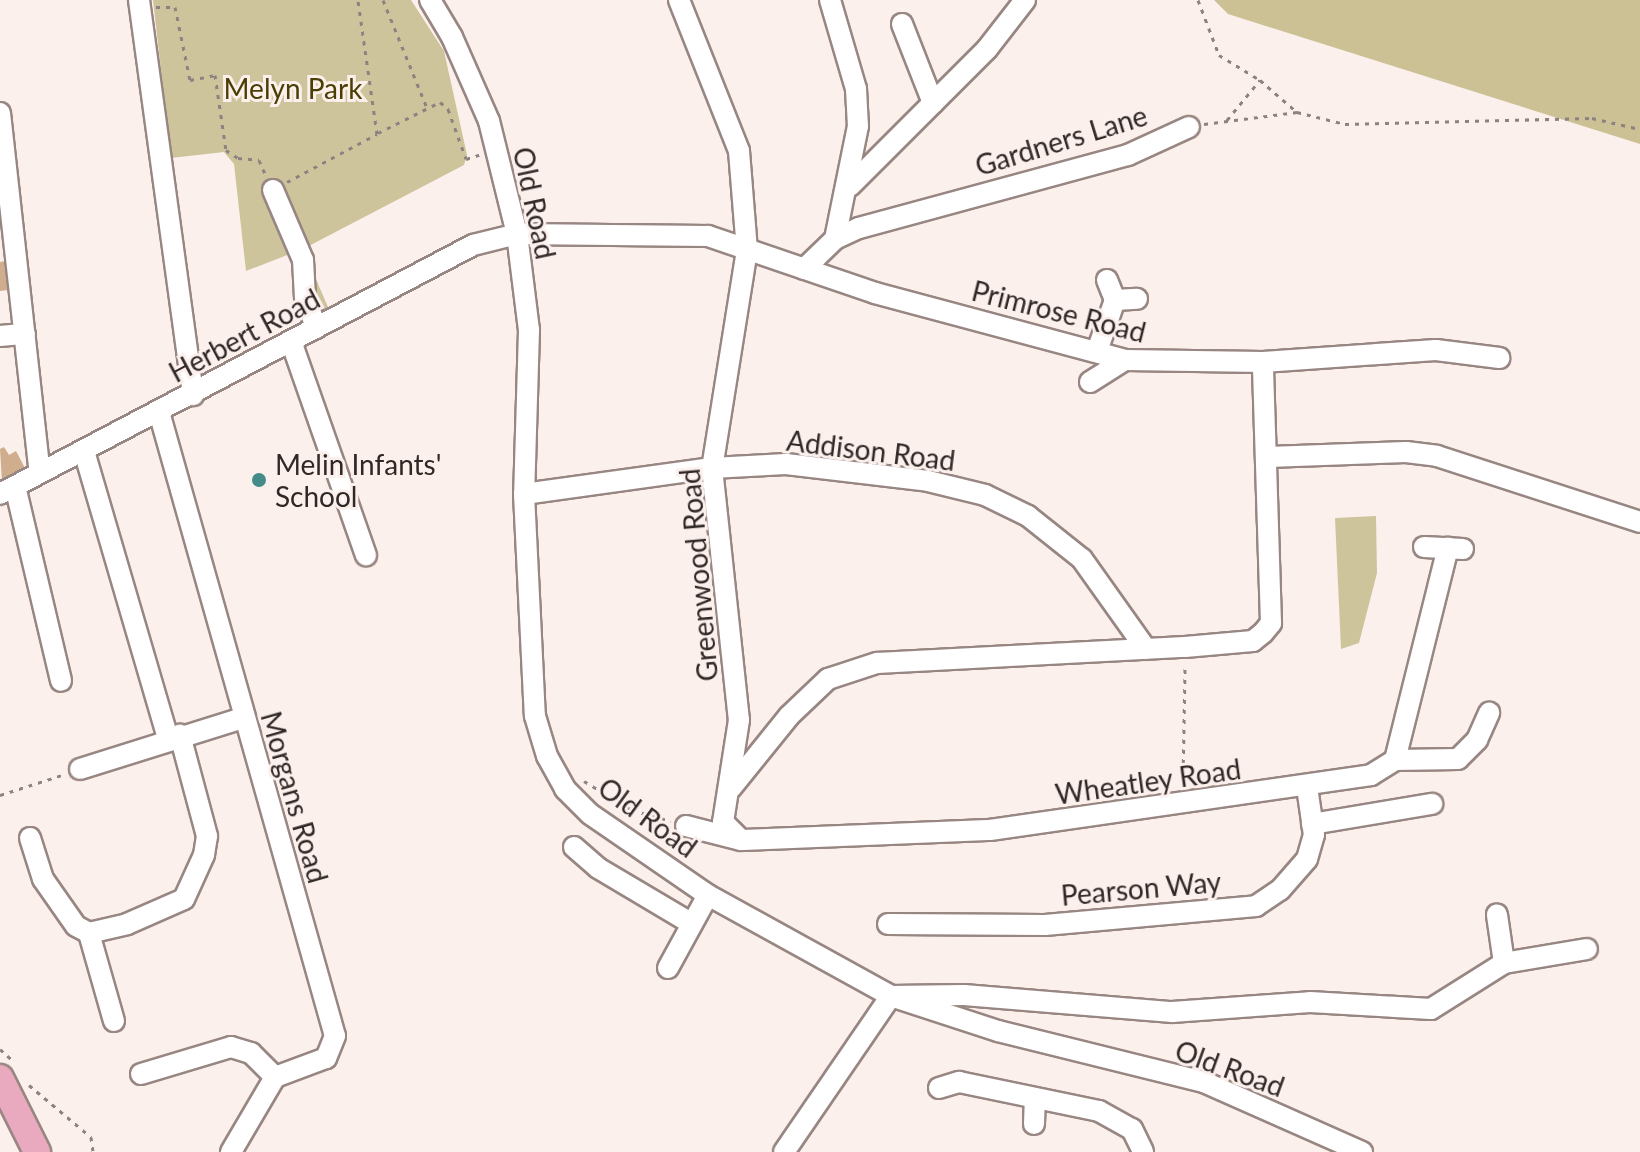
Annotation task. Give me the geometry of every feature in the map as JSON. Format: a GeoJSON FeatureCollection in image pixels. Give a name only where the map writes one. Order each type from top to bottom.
{"type":"FeatureCollection","features":[{"type":"Feature","properties":{"kind":"main road"},"geometry":{"type":"LineString","coordinates":[[14,1075],[37,1152]]}},
{"type":"Feature","properties":{"kind":"street","name":"Old Road"},"geometry":{"type":"LineString","coordinates":[[430,0],[452,37],[496,150],[517,234],[529,330],[524,494],[535,716],[547,756],[565,789],[590,814],[708,895],[891,996],[998,1031],[1204,1082],[1362,1152]]}},
{"type":"Feature","properties":{"kind":"street","name":"Greenwood Road"},"geometry":{"type":"LineString","coordinates":[[679,0],[739,151],[747,250],[712,468],[739,720],[731,788],[723,822],[741,840]]}},
{"type":"Feature","properties":{"kind":"street"},"geometry":{"type":"LineString","coordinates":[[830,0],[856,89],[858,126],[850,186],[835,239]]}},
{"type":"Feature","properties":{"kind":"street"},"geometry":{"type":"LineString","coordinates":[[850,186],[987,49],[1025,0]]}},
{"type":"Feature","properties":{"kind":"street"},"geometry":{"type":"LineString","coordinates":[[146,4],[193,395]]}},
{"type":"Feature","properties":{"kind":"street"},"geometry":{"type":"LineString","coordinates":[[904,31],[933,103]]}},
{"type":"Feature","properties":{"kind":"street"},"geometry":{"type":"LineString","coordinates":[[0,113],[40,473]]}},
{"type":"Feature","properties":{"kind":"street","name":"Gardners Lane"},"geometry":{"type":"LineString","coordinates":[[804,269],[835,239],[859,228],[1128,155],[1189,127]]}},
{"type":"Feature","properties":{"kind":"street"},"geometry":{"type":"LineString","coordinates":[[273,190],[303,260],[305,297],[316,328]]}},
{"type":"Feature","properties":{"kind":"street"},"geometry":{"type":"LineString","coordinates":[[517,234],[674,232],[708,236],[804,269]]}},
{"type":"Feature","properties":{"kind":"street","name":"Herbert Road"},"geometry":{"type":"LineString","coordinates":[[8,490],[292,344],[316,328],[473,245],[517,234]]}},
{"type":"Feature","properties":{"kind":"street","name":"Primrose Road"},"geometry":{"type":"LineString","coordinates":[[804,269],[875,293],[1125,360],[1263,362],[1436,350],[1499,358]]}},
{"type":"Feature","properties":{"kind":"street"},"geometry":{"type":"LineString","coordinates":[[1097,351],[1111,290],[1137,299]]}},
{"type":"Feature","properties":{"kind":"street"},"geometry":{"type":"LineString","coordinates":[[0,336],[25,334]]}},
{"type":"Feature","properties":{"kind":"street"},"geometry":{"type":"LineString","coordinates":[[292,344],[366,555]]}},
{"type":"Feature","properties":{"kind":"street"},"geometry":{"type":"LineString","coordinates":[[1090,382],[1125,360]]}},
{"type":"Feature","properties":{"kind":"street"},"geometry":{"type":"LineString","coordinates":[[731,788],[789,716],[828,679],[865,667],[1253,641],[1271,623],[1263,362]]}},
{"type":"Feature","properties":{"kind":"street","name":"Morgans Road"},"geometry":{"type":"LineString","coordinates":[[159,412],[335,1036],[326,1058],[275,1077]]}},
{"type":"Feature","properties":{"kind":"street"},"geometry":{"type":"LineString","coordinates":[[84,451],[207,836],[198,875],[184,899],[170,907],[89,933]]}},
{"type":"Feature","properties":{"kind":"street"},"geometry":{"type":"LineString","coordinates":[[1268,462],[1406,452],[1437,456],[1640,522]]}},
{"type":"Feature","properties":{"kind":"street"},"geometry":{"type":"LineString","coordinates":[[1268,462],[1381,462]]}},
{"type":"Feature","properties":{"kind":"street","name":"Addison Road"},"geometry":{"type":"LineString","coordinates":[[524,494],[712,468],[786,464],[928,481],[985,495],[1028,516],[1082,559],[1146,649]]}},
{"type":"Feature","properties":{"kind":"street"},"geometry":{"type":"LineString","coordinates":[[8,490],[61,681]]}},
{"type":"Feature","properties":{"kind":"street"},"geometry":{"type":"LineString","coordinates":[[1424,547],[1456,548],[1395,760],[1458,759],[1477,740],[1489,713]]}},
{"type":"Feature","properties":{"kind":"street"},"geometry":{"type":"LineString","coordinates":[[80,769],[174,737],[243,718]]}},
{"type":"Feature","properties":{"kind":"street","name":"Wheatley Road"},"geometry":{"type":"LineString","coordinates":[[686,826],[741,840],[990,830],[1307,787],[1371,775],[1395,760]]}},
{"type":"Feature","properties":{"kind":"street","name":"Pearson Way"},"geometry":{"type":"LineString","coordinates":[[888,924],[1045,925],[1256,906],[1280,890],[1307,859],[1312,824],[1307,787]]}},
{"type":"Feature","properties":{"kind":"street"},"geometry":{"type":"LineString","coordinates":[[1312,824],[1432,804]]}},
{"type":"Feature","properties":{"kind":"street"},"geometry":{"type":"LineString","coordinates":[[30,838],[43,879],[76,926],[89,933],[114,1021]]}},
{"type":"Feature","properties":{"kind":"street"},"geometry":{"type":"LineString","coordinates":[[574,847],[689,922]]}},
{"type":"Feature","properties":{"kind":"street"},"geometry":{"type":"LineString","coordinates":[[668,968],[689,922],[708,895]]}},
{"type":"Feature","properties":{"kind":"street"},"geometry":{"type":"LineString","coordinates":[[1497,915],[1504,963]]}},
{"type":"Feature","properties":{"kind":"street"},"geometry":{"type":"LineString","coordinates":[[784,1152],[891,996],[964,995],[1172,1012],[1310,1002],[1416,1010],[1448,1002],[1504,963],[1587,949]]}},
{"type":"Feature","properties":{"kind":"street"},"geometry":{"type":"LineString","coordinates":[[141,1074],[231,1047],[251,1053],[275,1077],[231,1152]]}},
{"type":"Feature","properties":{"kind":"street"},"geometry":{"type":"LineString","coordinates":[[939,1088],[959,1082],[1035,1101],[1099,1111],[1132,1129],[1143,1152]]}},
{"type":"Feature","properties":{"kind":"street"},"geometry":{"type":"LineString","coordinates":[[1034,1124],[1035,1101]]}},
{"type":"Feature","properties":{"kind":"path"},"geometry":{"type":"LineString","coordinates":[[358,0],[377,134]]}},
{"type":"Feature","properties":{"kind":"path"},"geometry":{"type":"LineString","coordinates":[[383,0],[427,109]]}},
{"type":"Feature","properties":{"kind":"path"},"geometry":{"type":"LineString","coordinates":[[1198,0],[1219,55],[1260,80],[1297,112]]}},
{"type":"Feature","properties":{"kind":"path"},"geometry":{"type":"LineString","coordinates":[[146,4],[175,7],[190,80],[215,75],[226,150],[238,158],[259,160],[273,190],[440,102],[448,109],[466,159],[496,150]]}},
{"type":"Feature","properties":{"kind":"path"},"geometry":{"type":"LineString","coordinates":[[1227,120],[1260,80]]}},
{"type":"Feature","properties":{"kind":"path","name":"Gardners Lane"},"geometry":{"type":"LineString","coordinates":[[1189,127],[1297,112],[1345,124],[1592,118],[1640,129]]}},
{"type":"Feature","properties":{"kind":"path"},"geometry":{"type":"LineString","coordinates":[[1183,805],[1185,647]]}},
{"type":"Feature","properties":{"kind":"path"},"geometry":{"type":"LineString","coordinates":[[547,756],[632,810],[686,826]]}},
{"type":"Feature","properties":{"kind":"path"},"geometry":{"type":"LineString","coordinates":[[0,795],[80,769]]}},
{"type":"Feature","properties":{"kind":"path"},"geometry":{"type":"LineString","coordinates":[[0,1049],[14,1075],[91,1137],[93,1152]]}},
{"type":"Feature","properties":{"kind":"green space","name":"Melyn Park"},"geometry":{"type":"Polygon","coordinates":[[[153,0],[411,0],[444,51],[467,155],[464,165],[303,249],[331,314],[306,325],[295,252],[246,271],[234,164],[224,152],[171,158],[153,0]]]}},
{"type":"Feature","properties":{"kind":"green space"},"geometry":{"type":"Polygon","coordinates":[[[1376,516],[1377,573],[1359,643],[1341,649],[1335,518],[1376,516]]]}},
{"type":"Feature","properties":{"kind":"shaded area"},"geometry":{"type":"Polygon","coordinates":[[[1214,0],[1640,0],[1640,144],[1228,14],[1214,0]]]}},
{"type":"Feature","properties":{"kind":"building"},"geometry":{"type":"Polygon","coordinates":[[[5,261],[8,290],[0,291],[0,262],[5,261]]]}},
{"type":"Feature","properties":{"kind":"building"},"geometry":{"type":"Polygon","coordinates":[[[4,447],[9,455],[16,451],[26,470],[2,482],[0,449],[4,447]]]}},
{"type":"Feature","properties":{"kind":"place","name":"Melin Infants' School"},"geometry":{"type":"Point","coordinates":[259,480]}}]}
